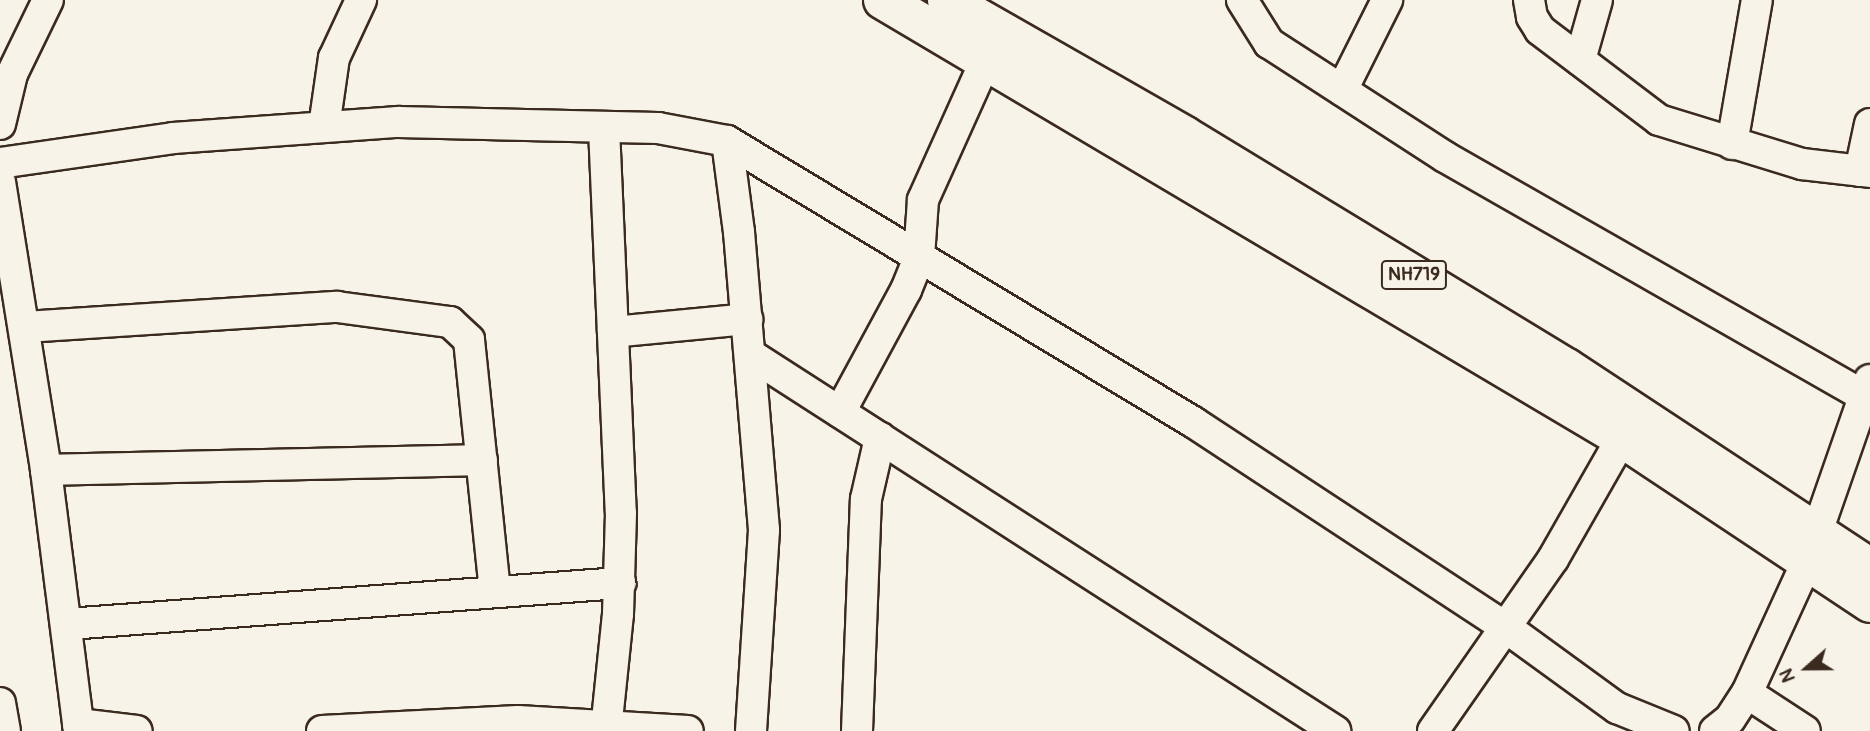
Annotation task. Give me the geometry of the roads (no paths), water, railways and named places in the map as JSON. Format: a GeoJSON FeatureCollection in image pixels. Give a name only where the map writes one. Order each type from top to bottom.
{"type":"FeatureCollection","features":[{"type":"Feature","properties":{"kind":"highway","name":"NH719"},"geometry":{"type":"LineString","coordinates":[[883,0],[1622,438],[1812,546],[1870,568]]}},
{"type":"Feature","properties":{"kind":"highway","name":"NH719"},"geometry":{"type":"LineString","coordinates":[[947,0],[1185,136],[1555,360],[1812,546],[1870,603]]}},
{"type":"Feature","properties":{"kind":"street"},"geometry":{"type":"LineString","coordinates":[[0,124],[12,74],[48,0]]}},
{"type":"Feature","properties":{"kind":"street"},"geometry":{"type":"LineString","coordinates":[[324,127],[334,58],[361,0]]}},
{"type":"Feature","properties":{"kind":"street"},"geometry":{"type":"LineString","coordinates":[[1242,0],[1269,43],[1546,219],[1867,388],[1812,546],[1746,693],[1730,719],[1715,731]]}},
{"type":"Feature","properties":{"kind":"street"},"geometry":{"type":"LineString","coordinates":[[1342,90],[1387,0]]}},
{"type":"Feature","properties":{"kind":"street"},"geometry":{"type":"LineString","coordinates":[[1529,0],[1532,17],[1541,30],[1659,120],[1802,164],[1865,172],[1870,124]]}},
{"type":"Feature","properties":{"kind":"street"},"geometry":{"type":"LineString","coordinates":[[1580,60],[1597,0]]}},
{"type":"Feature","properties":{"kind":"street"},"geometry":{"type":"LineString","coordinates":[[1732,144],[1757,0]]}},
{"type":"Feature","properties":{"kind":"street"},"geometry":{"type":"LineString","coordinates":[[840,412],[895,316],[919,257],[923,200],[986,60]]}},
{"type":"Feature","properties":{"kind":"street"},"geometry":{"type":"LineString","coordinates":[[0,163],[173,138],[398,121],[658,128],[726,141],[1192,422],[1504,626],[1617,708],[1674,731]]}},
{"type":"Feature","properties":{"kind":"street"},"geometry":{"type":"LineString","coordinates":[[604,128],[614,332],[620,583],[606,729]]}},
{"type":"Feature","properties":{"kind":"street"},"geometry":{"type":"LineString","coordinates":[[726,141],[751,355],[764,530],[751,731]]}},
{"type":"Feature","properties":{"kind":"street"},"geometry":{"type":"LineString","coordinates":[[0,182],[46,470],[68,624],[78,727],[137,731]]}},
{"type":"Feature","properties":{"kind":"street"},"geometry":{"type":"LineString","coordinates":[[25,327],[337,307],[450,322],[469,340],[495,592]]}},
{"type":"Feature","properties":{"kind":"street"},"geometry":{"type":"LineString","coordinates":[[614,332],[747,319]]}},
{"type":"Feature","properties":{"kind":"street"},"geometry":{"type":"LineString","coordinates":[[751,355],[1335,731]]}},
{"type":"Feature","properties":{"kind":"street"},"geometry":{"type":"LineString","coordinates":[[857,731],[866,499],[880,438]]}},
{"type":"Feature","properties":{"kind":"street"},"geometry":{"type":"LineString","coordinates":[[1433,731],[1566,538],[1622,438]]}},
{"type":"Feature","properties":{"kind":"street"},"geometry":{"type":"LineString","coordinates":[[46,470],[482,460]]}},
{"type":"Feature","properties":{"kind":"street"},"geometry":{"type":"LineString","coordinates":[[68,624],[620,583]]}},
{"type":"Feature","properties":{"kind":"street"},"geometry":{"type":"LineString","coordinates":[[1746,693],[1805,731]]}},
{"type":"Feature","properties":{"kind":"street"},"geometry":{"type":"LineString","coordinates":[[0,703],[5,731]]}},
{"type":"Feature","properties":{"kind":"street"},"geometry":{"type":"LineString","coordinates":[[322,731],[518,721],[606,729],[688,731]]}}]}
